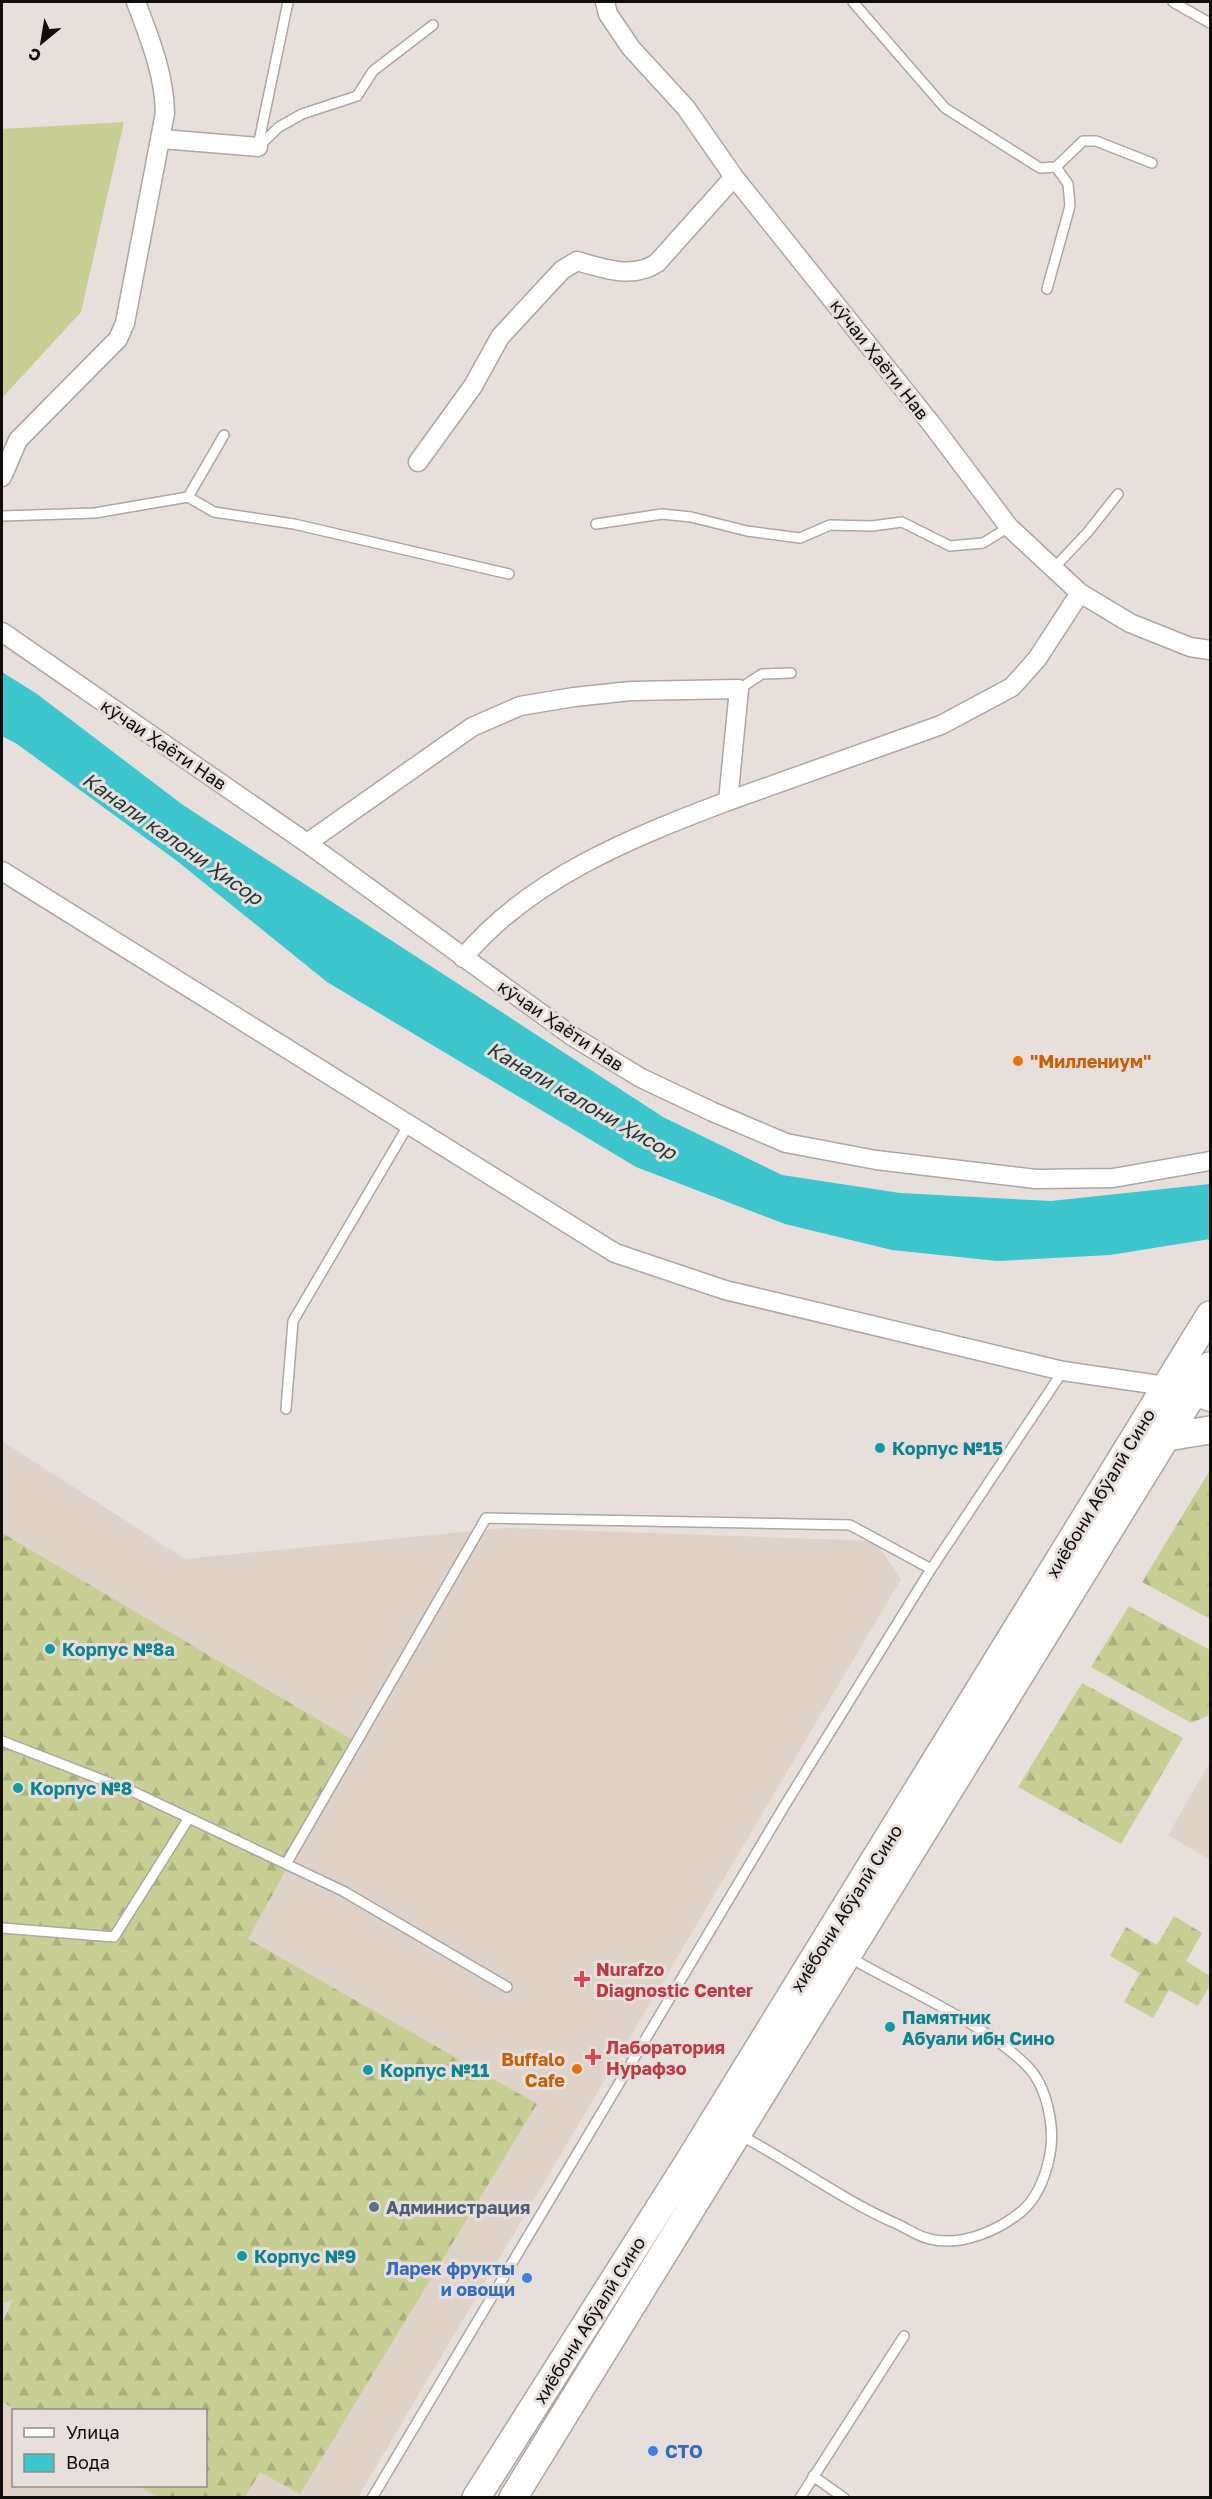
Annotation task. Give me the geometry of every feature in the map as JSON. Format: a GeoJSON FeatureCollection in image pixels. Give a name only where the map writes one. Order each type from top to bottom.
{"type":"FeatureCollection","features":[{"type":"Feature","properties":{"kind":"main road","name":"хиёбони Абӯалӣ Сино"},"geometry":{"type":"LineString","coordinates":[[476,2498],[688,2163],[1210,1315]]}},
{"type":"Feature","properties":{"kind":"main road","name":"хиёбони Абӯалӣ Сино"},"geometry":{"type":"LineString","coordinates":[[513,2498],[1167,1437],[1202,1398],[1210,1366]]}},
{"type":"Feature","properties":{"kind":"main road"},"geometry":{"type":"LineString","coordinates":[[1167,1437],[1210,1430]]}},
{"type":"Feature","properties":{"kind":"street"},"geometry":{"type":"LineString","coordinates":[[2,477],[18,440],[118,339],[125,323],[162,139],[165,113],[164,87],[158,60],[136,2]]}},
{"type":"Feature","properties":{"kind":"street","name":"кӯчаи Ҳаёти Нав"},"geometry":{"type":"LineString","coordinates":[[605,2],[608,14],[631,48],[686,108],[734,177],[926,417],[1009,527],[1080,593],[1130,623],[1190,647],[1210,650]]}},
{"type":"Feature","properties":{"kind":"street"},"geometry":{"type":"LineString","coordinates":[[162,139],[258,147]]}},
{"type":"Feature","properties":{"kind":"street"},"geometry":{"type":"LineString","coordinates":[[418,462],[473,386],[500,337],[562,270],[577,261],[620,271],[646,270],[657,263],[734,177]]}},
{"type":"Feature","properties":{"kind":"street"},"geometry":{"type":"LineString","coordinates":[[463,958],[500,918],[525,899],[594,859],[675,821],[941,725],[1012,687],[1037,659],[1080,593]]}},
{"type":"Feature","properties":{"kind":"street","name":"кӯчаи Ҳаёти Нав"},"geometry":{"type":"LineString","coordinates":[[2,632],[307,843],[572,1036],[641,1078],[786,1143],[876,1160],[1036,1179],[1113,1178],[1210,1161]]}},
{"type":"Feature","properties":{"kind":"street"},"geometry":{"type":"LineString","coordinates":[[307,843],[472,727],[520,706],[631,691],[739,689],[728,801]]}},
{"type":"Feature","properties":{"kind":"street"},"geometry":{"type":"LineString","coordinates":[[2,870],[615,1253],[725,1290],[1063,1371],[1166,1386],[1202,1398]]}},
{"type":"Feature","properties":{"kind":"lane"},"geometry":{"type":"LineString","coordinates":[[258,147],[288,2]]}},
{"type":"Feature","properties":{"kind":"lane"},"geometry":{"type":"LineString","coordinates":[[853,2],[945,108],[1040,168],[1056,167],[1083,141],[1096,141],[1152,163]]}},
{"type":"Feature","properties":{"kind":"lane"},"geometry":{"type":"LineString","coordinates":[[1173,2],[1210,23]]}},
{"type":"Feature","properties":{"kind":"lane"},"geometry":{"type":"LineString","coordinates":[[258,147],[279,128],[302,114],[357,96],[373,71],[433,25]]}},
{"type":"Feature","properties":{"kind":"lane"},"geometry":{"type":"LineString","coordinates":[[1047,289],[1070,206],[1068,184],[1056,167]]}},
{"type":"Feature","properties":{"kind":"lane"},"geometry":{"type":"LineString","coordinates":[[188,497],[224,435]]}},
{"type":"Feature","properties":{"kind":"lane"},"geometry":{"type":"LineString","coordinates":[[1053,569],[1087,533],[1118,494]]}},
{"type":"Feature","properties":{"kind":"lane"},"geometry":{"type":"LineString","coordinates":[[2,516],[95,513],[188,497],[214,512],[294,524],[509,574]]}},
{"type":"Feature","properties":{"kind":"lane"},"geometry":{"type":"LineString","coordinates":[[596,524],[662,514],[692,517],[747,531],[800,538],[830,525],[872,526],[902,522],[950,546],[983,543],[1009,527]]}},
{"type":"Feature","properties":{"kind":"lane"},"geometry":{"type":"LineString","coordinates":[[739,689],[762,674],[791,673]]}},
{"type":"Feature","properties":{"kind":"lane"},"geometry":{"type":"LineString","coordinates":[[286,1409],[293,1321],[409,1124]]}},
{"type":"Feature","properties":{"kind":"lane"},"geometry":{"type":"LineString","coordinates":[[372,2498],[773,1826],[931,1569],[1063,1371]]}},
{"type":"Feature","properties":{"kind":"lane"},"geometry":{"type":"LineString","coordinates":[[286,1864],[486,1518],[849,1525],[931,1569]]}},
{"type":"Feature","properties":{"kind":"lane"},"geometry":{"type":"LineString","coordinates":[[2,1741],[136,1793],[343,1891],[507,1987]]}},
{"type":"Feature","properties":{"kind":"lane"},"geometry":{"type":"LineString","coordinates":[[2,1928],[114,1937],[189,1818]]}},
{"type":"Feature","properties":{"kind":"lane"},"geometry":{"type":"LineString","coordinates":[[738,2134],[780,2156],[869,2212],[931,2240],[961,2240],[992,2231],[1024,2209],[1044,2179],[1054,2142],[1048,2104],[1028,2067],[981,2031],[847,1956]]}},
{"type":"Feature","properties":{"kind":"lane"},"geometry":{"type":"LineString","coordinates":[[800,2498],[904,2336]]}},
{"type":"Feature","properties":{"kind":"lane"},"geometry":{"type":"LineString","coordinates":[[813,2476],[844,2498]]}},
{"type":"Feature","properties":{"kind":"shaded area"},"geometry":{"type":"Polygon","coordinates":[[[2,1441],[185,1559],[505,1528],[875,1541],[901,1579],[358,2497],[2,2497],[2,1441]]]}},
{"type":"Feature","properties":{"kind":"shaded area"},"geometry":{"type":"Polygon","coordinates":[[[1210,1762],[1210,1860],[1168,1835],[1210,1762]]]}},
{"type":"Feature","properties":{"kind":"green space"},"geometry":{"type":"Polygon","coordinates":[[[124,122],[81,312],[2,398],[2,129],[124,122]]]}},
{"type":"Feature","properties":{"kind":"green space"},"geometry":{"type":"Polygon","coordinates":[[[1210,1470],[1210,1619],[1142,1582],[1210,1470]]]}},
{"type":"Feature","properties":{"kind":"green space"},"geometry":{"type":"Polygon","coordinates":[[[2,1533],[356,1742],[248,1939],[537,2104],[300,2494],[260,2472],[245,2497],[158,2497],[140,2487],[207,2487],[207,2409],[14,2409],[2,2402],[2,2323],[13,2300],[2,2303],[2,1533]]]}},
{"type":"Feature","properties":{"kind":"green space"},"geometry":{"type":"Polygon","coordinates":[[[1129,1606],[1210,1650],[1210,1715],[1191,1723],[1091,1667],[1129,1606]]]}},
{"type":"Feature","properties":{"kind":"green space"},"geometry":{"type":"Polygon","coordinates":[[[1082,1683],[1183,1738],[1121,1844],[1018,1787],[1082,1683]]]}},
{"type":"Feature","properties":{"kind":"green space"},"geometry":{"type":"Polygon","coordinates":[[[1174,1916],[1202,1933],[1186,1961],[1210,1976],[1210,1985],[1198,2006],[1169,1990],[1153,2018],[1124,2002],[1140,1973],[1110,1956],[1126,1927],[1157,1945],[1174,1916]]]}},
{"type":"Feature","properties":{"kind":"water","name":"Канали калони Ҳисор"},"geometry":{"type":"Polygon","coordinates":[[[2,672],[37,694],[183,805],[663,1117],[782,1175],[900,1193],[1051,1201],[1210,1184],[1210,1239],[1110,1255],[997,1261],[892,1250],[785,1224],[636,1167],[327,982],[177,861],[17,744],[2,736],[2,672]]]}},
{"type":"Feature","properties":{"kind":"place","name":"\"Миллениум\""},"geometry":{"type":"Point","coordinates":[1018,1061]}},
{"type":"Feature","properties":{"kind":"place","name":"Корпус №15"},"geometry":{"type":"Point","coordinates":[880,1448]}},
{"type":"Feature","properties":{"kind":"place","name":"Корпус №8а"},"geometry":{"type":"Point","coordinates":[50,1649]}},
{"type":"Feature","properties":{"kind":"place","name":"Корпус №8"},"geometry":{"type":"Point","coordinates":[18,1788]}},
{"type":"Feature","properties":{"kind":"place","name":"Nurafzo Diagnostic Center"},"geometry":{"type":"Point","coordinates":[582,1979]}},
{"type":"Feature","properties":{"kind":"place","name":"Памятник Абуали ибн Сино"},"geometry":{"type":"Point","coordinates":[890,2027]}},
{"type":"Feature","properties":{"kind":"place","name":"Лаборатория Нурафзо"},"geometry":{"type":"Point","coordinates":[593,2057]}},
{"type":"Feature","properties":{"kind":"place","name":"Buffalo Cafe"},"geometry":{"type":"Point","coordinates":[577,2069]}},
{"type":"Feature","properties":{"kind":"place","name":"Корпус №11"},"geometry":{"type":"Point","coordinates":[368,2070]}},
{"type":"Feature","properties":{"kind":"place","name":"Администрация"},"geometry":{"type":"Point","coordinates":[374,2207]}},
{"type":"Feature","properties":{"kind":"place","name":"Корпус №9"},"geometry":{"type":"Point","coordinates":[242,2256]}},
{"type":"Feature","properties":{"kind":"place","name":"Ларек фрукты и овощи"},"geometry":{"type":"Point","coordinates":[527,2278]}},
{"type":"Feature","properties":{"kind":"place","name":"СТО"},"geometry":{"type":"Point","coordinates":[653,2451]}}]}
